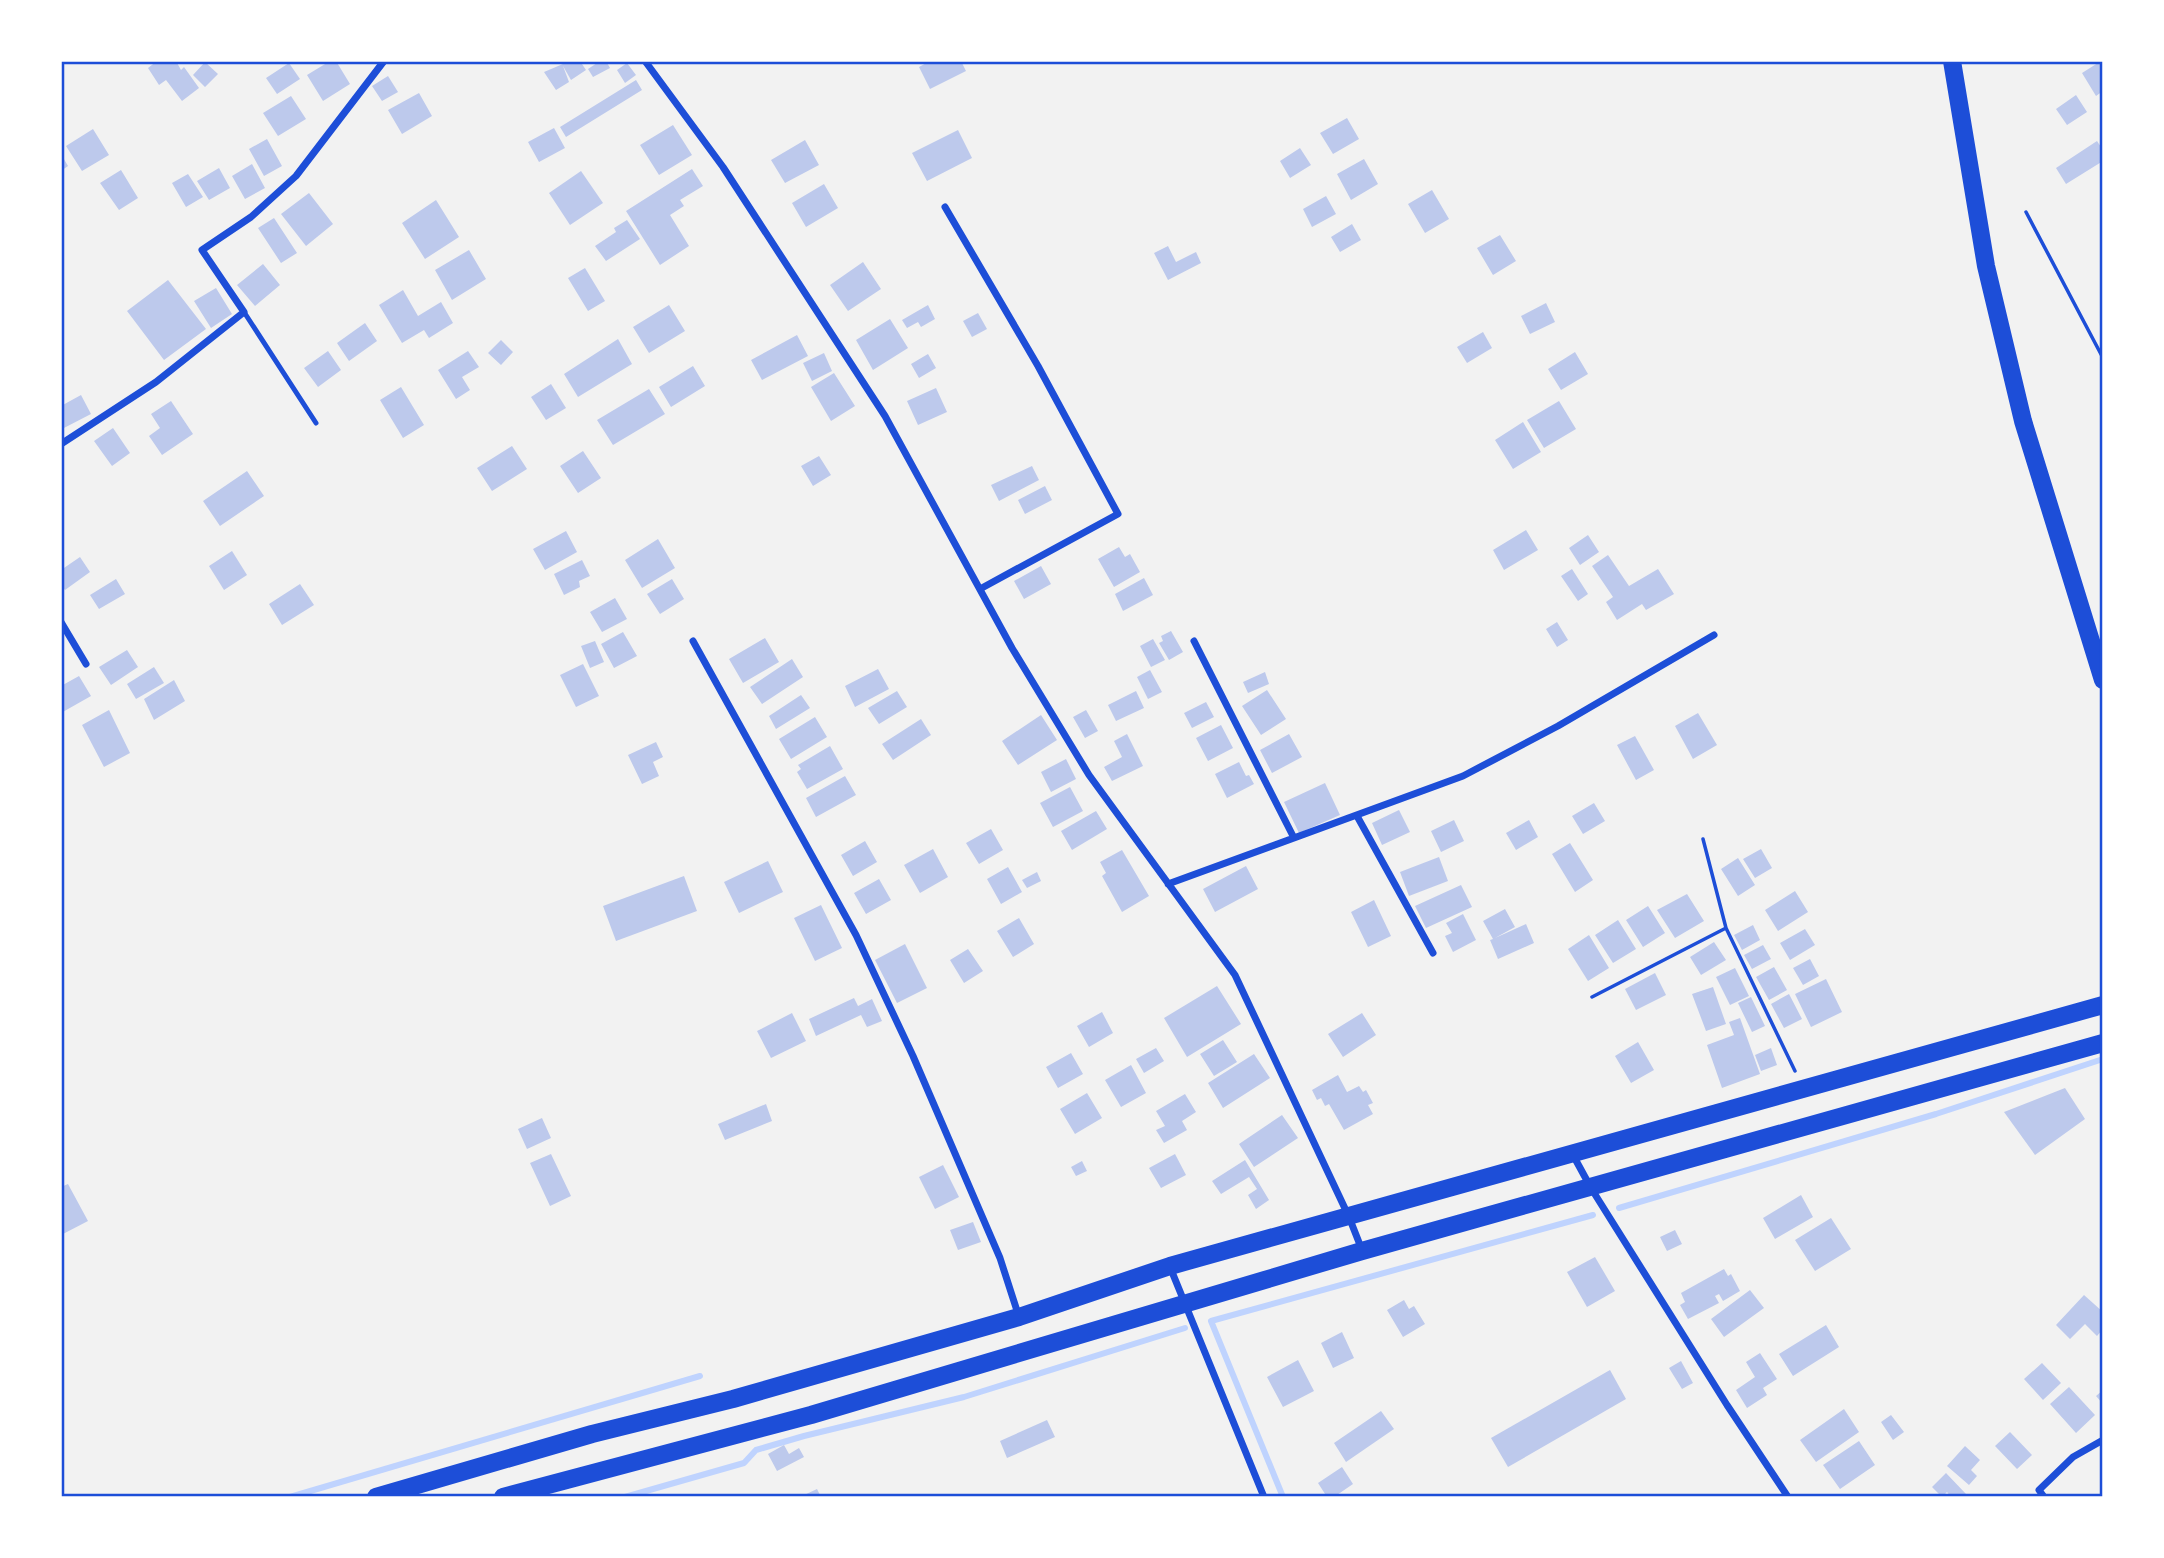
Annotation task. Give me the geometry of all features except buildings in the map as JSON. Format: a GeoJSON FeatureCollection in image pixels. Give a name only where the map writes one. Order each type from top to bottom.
{"type":"FeatureCollection","features":[{"type":"Feature","properties":{"kind":"main road"},"geometry":{"type":"LineString","coordinates":[[1952,61],[1986,266],[2023,421],[2103,680]]}},
{"type":"Feature","properties":{"kind":"main road"},"geometry":{"type":"LineString","coordinates":[[376,1497],[592,1434],[733,1399],[1019,1317],[1170,1266],[2103,1005]]}},
{"type":"Feature","properties":{"kind":"main road"},"geometry":{"type":"LineString","coordinates":[[503,1497],[811,1415],[1362,1251],[2103,1043]]}},
{"type":"Feature","properties":{"kind":"street"},"geometry":{"type":"LineString","coordinates":[[61,444],[156,382],[244,312],[202,250],[251,216],[296,176],[384,61]]}},
{"type":"Feature","properties":{"kind":"street"},"geometry":{"type":"LineString","coordinates":[[645,61],[723,167],[885,416],[1012,648],[1089,775],[1235,975],[1349,1217],[1362,1251]]}},
{"type":"Feature","properties":{"kind":"street"},"geometry":{"type":"LineString","coordinates":[[945,207],[1038,366],[1118,514],[980,589]]}},
{"type":"Feature","properties":{"kind":"street"},"geometry":{"type":"LineString","coordinates":[[61,622],[86,664]]}},
{"type":"Feature","properties":{"kind":"street"},"geometry":{"type":"LineString","coordinates":[[1168,884],[1463,776],[1558,726],[1714,635]]}},
{"type":"Feature","properties":{"kind":"street"},"geometry":{"type":"LineString","coordinates":[[693,641],[856,935],[913,1056],[1000,1258],[1019,1317]]}},
{"type":"Feature","properties":{"kind":"street"},"geometry":{"type":"LineString","coordinates":[[1194,641],[1294,838]]}},
{"type":"Feature","properties":{"kind":"street"},"geometry":{"type":"LineString","coordinates":[[1357,816],[1433,953]]}},
{"type":"Feature","properties":{"kind":"street"},"geometry":{"type":"LineString","coordinates":[[1572,1155],[1727,1405],[1788,1497]]}},
{"type":"Feature","properties":{"kind":"street"},"geometry":{"type":"LineString","coordinates":[[1170,1266],[1264,1497]]}},
{"type":"Feature","properties":{"kind":"street"},"geometry":{"type":"LineString","coordinates":[[2029,1497],[2041,1494],[2073,1458],[2103,1440]]}},
{"type":"Feature","properties":{"kind":"lane"},"geometry":{"type":"LineString","coordinates":[[244,312],[316,424]]}},
{"type":"Feature","properties":{"kind":"path"},"geometry":{"type":"LineString","coordinates":[[2026,212],[2103,358]]}},
{"type":"Feature","properties":{"kind":"path"},"geometry":{"type":"LineString","coordinates":[[1703,839],[1726,928],[1804,1089]]}},
{"type":"Feature","properties":{"kind":"path"},"geometry":{"type":"LineString","coordinates":[[1592,997],[1726,928]]}},
{"type":"Feature","properties":{"kind":"waterway"},"geometry":{"type":"LineString","coordinates":[[1619,1208],[1936,1114],[2103,1059]]}},
{"type":"Feature","properties":{"kind":"waterway"},"geometry":{"type":"LineString","coordinates":[[1283,1497],[1211,1321],[1593,1215]]}},
{"type":"Feature","properties":{"kind":"waterway"},"geometry":{"type":"LineString","coordinates":[[625,1497],[744,1463],[756,1450],[964,1397],[1185,1328]]}},
{"type":"Feature","properties":{"kind":"waterway"},"geometry":{"type":"LineString","coordinates":[[290,1497],[700,1376]]}}]}
